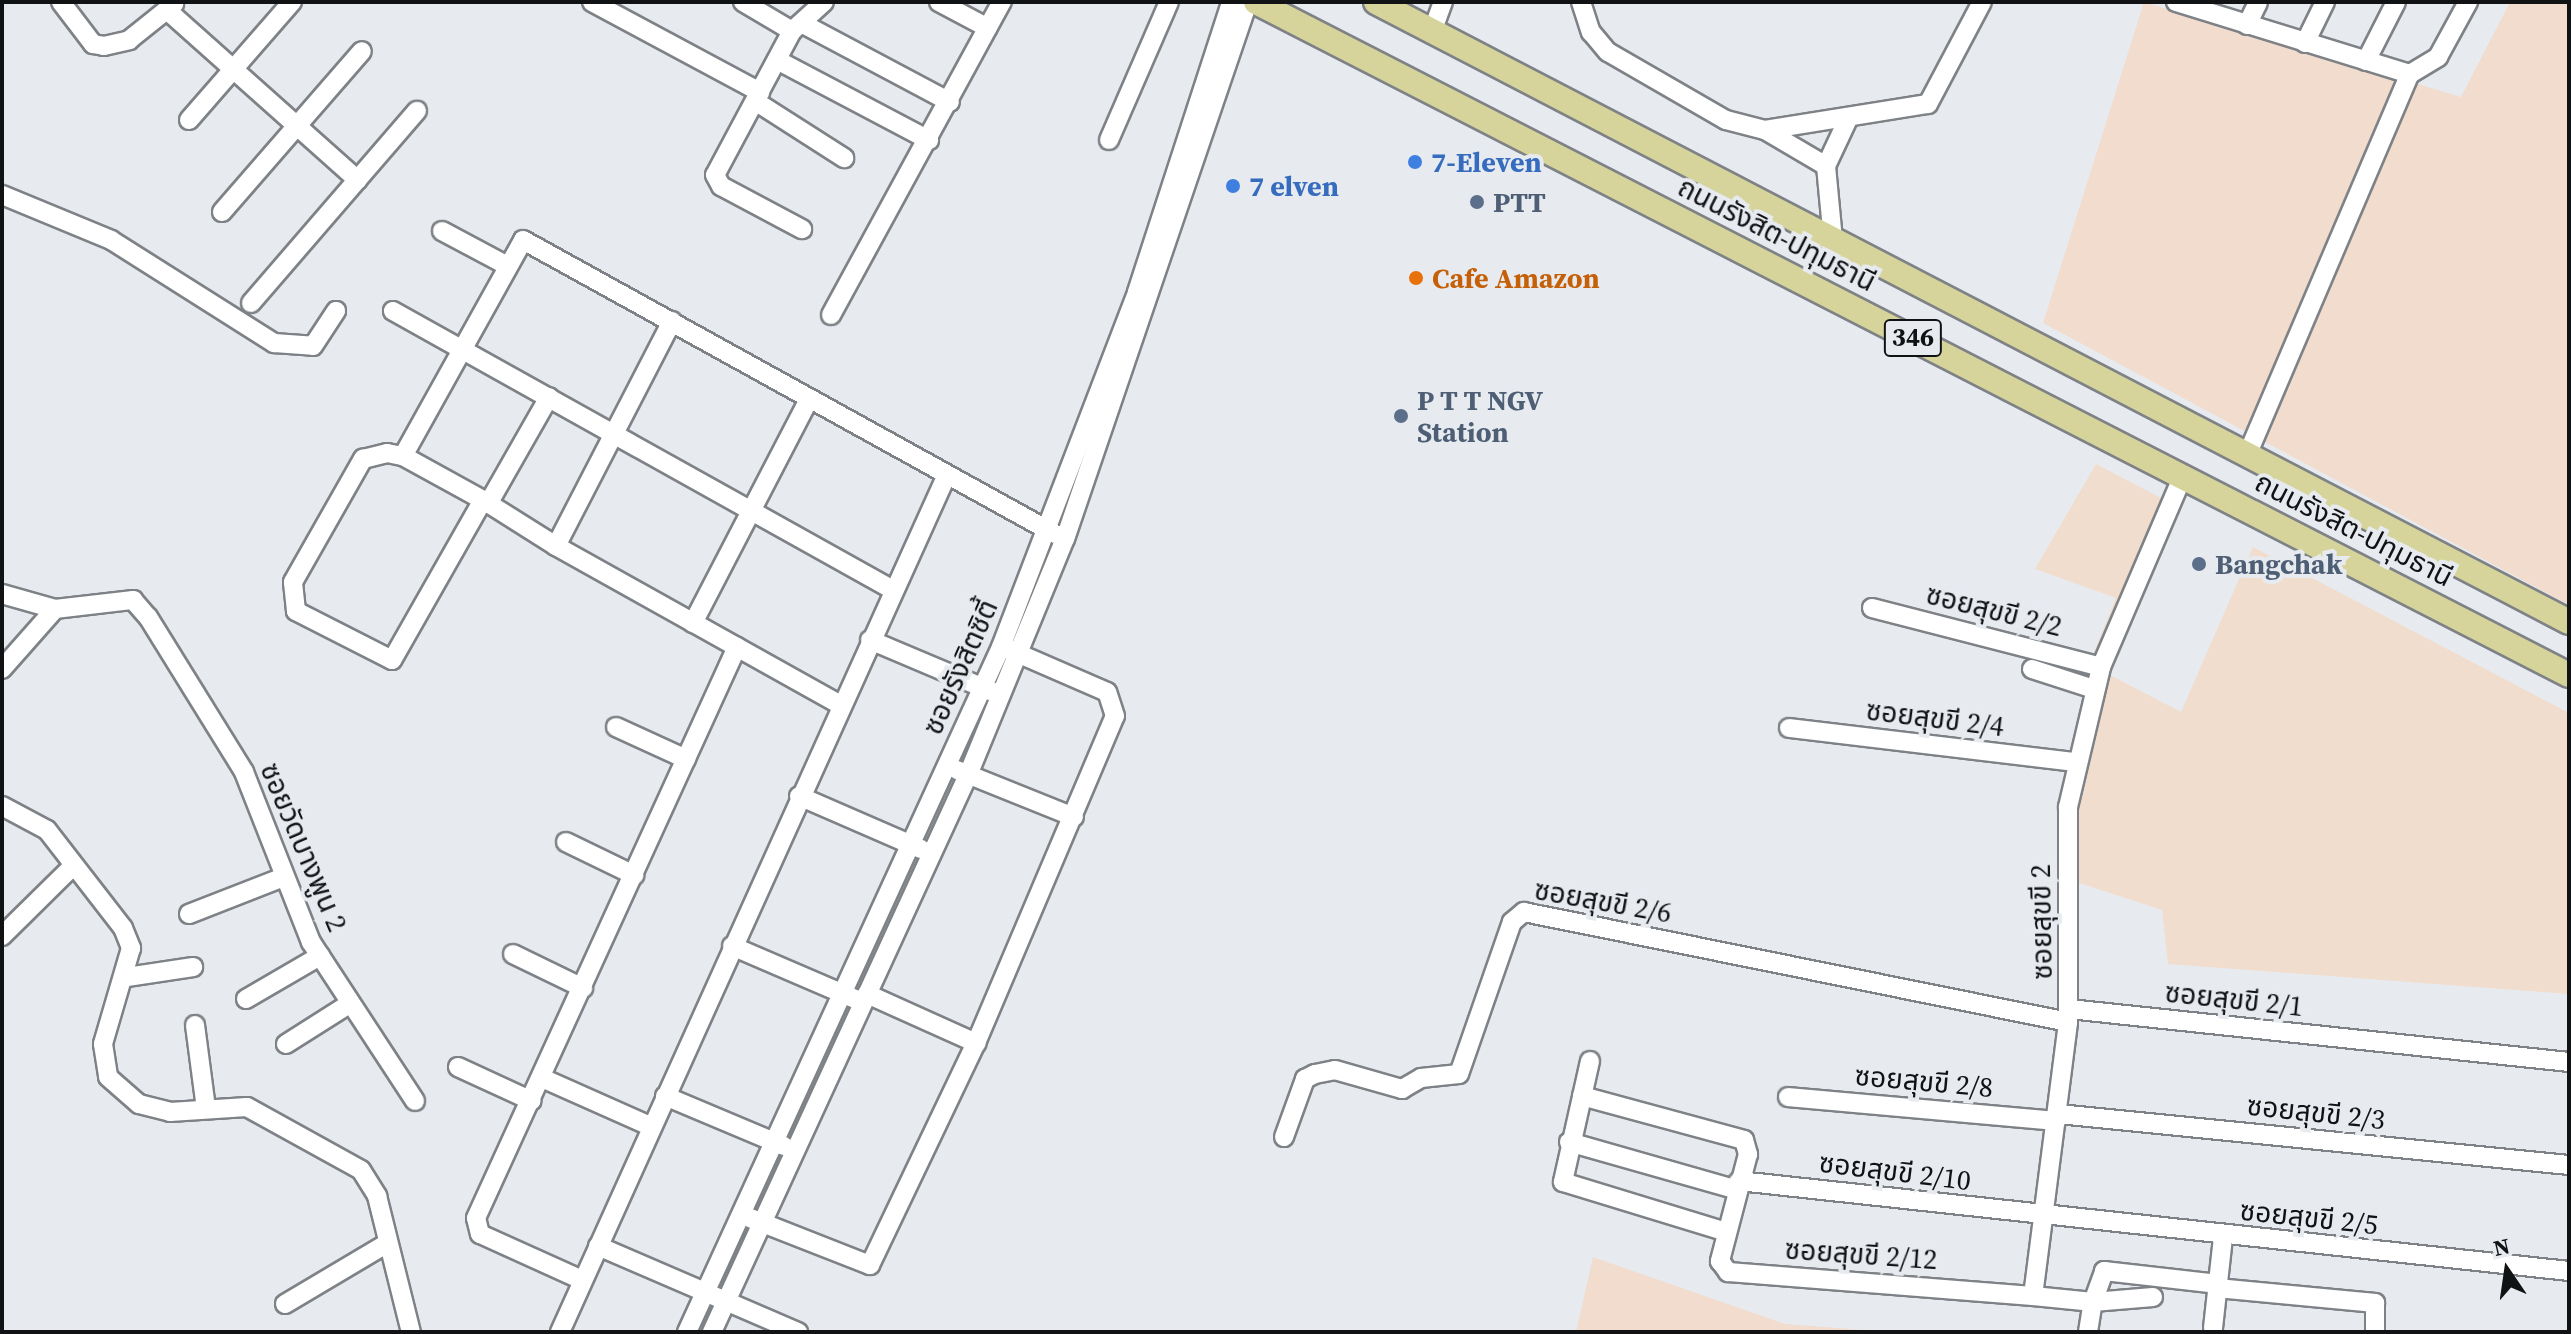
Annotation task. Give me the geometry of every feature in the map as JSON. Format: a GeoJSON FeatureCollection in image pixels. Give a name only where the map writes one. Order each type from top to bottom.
{"type":"FeatureCollection","features":[{"type":"Feature","properties":{"kind":"main road","name":"ถนนรังสิต-ปทุมธานี"},"geometry":{"type":"LineString","coordinates":[[1256,2],[2569,675]]}},
{"type":"Feature","properties":{"kind":"main road","name":"ถนนรังสิต-ปทุมธานี"},"geometry":{"type":"LineString","coordinates":[[1376,2],[2569,622]]}},
{"type":"Feature","properties":{"kind":"street"},"geometry":{"type":"LineString","coordinates":[[61,2],[93,44],[104,46],[129,40],[172,7],[358,180]]}},
{"type":"Feature","properties":{"kind":"street"},"geometry":{"type":"LineString","coordinates":[[189,120],[292,2]]}},
{"type":"Feature","properties":{"kind":"street"},"geometry":{"type":"LineString","coordinates":[[592,2],[758,96],[844,158]]}},
{"type":"Feature","properties":{"kind":"street"},"geometry":{"type":"LineString","coordinates":[[743,2],[950,102]]}},
{"type":"Feature","properties":{"kind":"street"},"geometry":{"type":"LineString","coordinates":[[802,229],[716,182],[777,60],[798,28],[824,2]]}},
{"type":"Feature","properties":{"kind":"street"},"geometry":{"type":"LineString","coordinates":[[939,2],[988,28]]}},
{"type":"Feature","properties":{"kind":"street"},"geometry":{"type":"LineString","coordinates":[[831,315],[1002,2]]}},
{"type":"Feature","properties":{"kind":"street"},"geometry":{"type":"LineString","coordinates":[[1109,140],[1169,2]]}},
{"type":"Feature","properties":{"kind":"street","name":"ซอยรังสิตซิตี้"},"geometry":{"type":"LineString","coordinates":[[1010,650],[1047,531],[1137,292],[1231,2]]}},
{"type":"Feature","properties":{"kind":"street","name":"ซอยรังสิตซิตี้"},"geometry":{"type":"LineString","coordinates":[[687,1332],[845,994],[947,765],[991,692],[1065,539],[1248,2]]}},
{"type":"Feature","properties":{"kind":"street"},"geometry":{"type":"LineString","coordinates":[[1432,32],[1443,2]]}},
{"type":"Feature","properties":{"kind":"street"},"geometry":{"type":"LineString","coordinates":[[1581,2],[1591,32],[1608,52],[1726,120],[1765,130],[1826,166]]}},
{"type":"Feature","properties":{"kind":"street"},"geometry":{"type":"LineString","coordinates":[[1765,130],[1891,115],[1934,99],[1982,2]]}},
{"type":"Feature","properties":{"kind":"street"},"geometry":{"type":"LineString","coordinates":[[2247,25],[2258,2]]}},
{"type":"Feature","properties":{"kind":"street"},"geometry":{"type":"LineString","coordinates":[[2305,43],[2325,2]]}},
{"type":"Feature","properties":{"kind":"street"},"geometry":{"type":"LineString","coordinates":[[2366,61],[2396,2]]}},
{"type":"Feature","properties":{"kind":"street"},"geometry":{"type":"LineString","coordinates":[[2248,453],[2410,74],[2438,57],[2468,2]]}},
{"type":"Feature","properties":{"kind":"street"},"geometry":{"type":"LineString","coordinates":[[2183,3],[2410,74]]}},
{"type":"Feature","properties":{"kind":"street"},"geometry":{"type":"LineString","coordinates":[[222,212],[362,51]]}},
{"type":"Feature","properties":{"kind":"street"},"geometry":{"type":"LineString","coordinates":[[777,60],[929,140]]}},
{"type":"Feature","properties":{"kind":"street"},"geometry":{"type":"LineString","coordinates":[[251,303],[417,111]]}},
{"type":"Feature","properties":{"kind":"street"},"geometry":{"type":"LineString","coordinates":[[1833,240],[1826,166],[1848,119]]}},
{"type":"Feature","properties":{"kind":"street"},"geometry":{"type":"LineString","coordinates":[[2,195],[111,240],[274,343],[313,346],[336,311]]}},
{"type":"Feature","properties":{"kind":"street"},"geometry":{"type":"LineString","coordinates":[[442,231],[504,264]]}},
{"type":"Feature","properties":{"kind":"street"},"geometry":{"type":"LineString","coordinates":[[403,456],[504,264],[523,240],[536,243],[672,321],[807,403],[945,479],[1065,539]]}},
{"type":"Feature","properties":{"kind":"street"},"geometry":{"type":"LineString","coordinates":[[393,311],[893,590]]}},
{"type":"Feature","properties":{"kind":"street"},"geometry":{"type":"LineString","coordinates":[[556,546],[672,321]]}},
{"type":"Feature","properties":{"kind":"street"},"geometry":{"type":"LineString","coordinates":[[549,397],[485,502],[392,660],[296,611],[293,582],[363,459],[403,456],[485,502],[556,546],[840,705]]}},
{"type":"Feature","properties":{"kind":"street"},"geometry":{"type":"LineString","coordinates":[[693,623],[807,403]]}},
{"type":"Feature","properties":{"kind":"street","name":"ซอยสุขขี 2"},"geometry":{"type":"LineString","coordinates":[[2033,1296],[2068,1015],[2075,762],[2101,667],[2183,476]]}},
{"type":"Feature","properties":{"kind":"street"},"geometry":{"type":"LineString","coordinates":[[560,1332],[840,705],[945,479]]}},
{"type":"Feature","properties":{"kind":"street","name":"ซอยวัดบางพูน 2"},"geometry":{"type":"LineString","coordinates":[[2,594],[55,609],[133,600],[148,617],[244,772],[284,877],[320,956],[415,1101]]}},
{"type":"Feature","properties":{"kind":"street","name":"ซอยสุขขี 2/2"},"geometry":{"type":"LineString","coordinates":[[1872,608],[2101,667]]}},
{"type":"Feature","properties":{"kind":"street"},"geometry":{"type":"LineString","coordinates":[[2,669],[55,609]]}},
{"type":"Feature","properties":{"kind":"street"},"geometry":{"type":"LineString","coordinates":[[870,640],[991,692]]}},
{"type":"Feature","properties":{"kind":"street"},"geometry":{"type":"LineString","coordinates":[[582,1280],[475,1227],[737,647]]}},
{"type":"Feature","properties":{"kind":"street"},"geometry":{"type":"LineString","coordinates":[[742,1215],[870,1265],[976,1043],[1074,817],[1115,703],[1107,692],[1010,650]]}},
{"type":"Feature","properties":{"kind":"street"},"geometry":{"type":"LineString","coordinates":[[2032,669],[2094,689]]}},
{"type":"Feature","properties":{"kind":"street","name":"ซอยรังสิตซิตี้"},"geometry":{"type":"LineString","coordinates":[[712,1332],[968,775],[991,692]]}},
{"type":"Feature","properties":{"kind":"street"},"geometry":{"type":"LineString","coordinates":[[616,727],[686,759]]}},
{"type":"Feature","properties":{"kind":"street","name":"ซอยสุขขี 2/4"},"geometry":{"type":"LineString","coordinates":[[1789,728],[2075,762]]}},
{"type":"Feature","properties":{"kind":"street"},"geometry":{"type":"LineString","coordinates":[[947,765],[1074,817]]}},
{"type":"Feature","properties":{"kind":"street"},"geometry":{"type":"LineString","coordinates":[[799,796],[932,854]]}},
{"type":"Feature","properties":{"kind":"street"},"geometry":{"type":"LineString","coordinates":[[2,806],[47,830],[71,868],[123,928],[131,948],[132,978],[103,1044],[108,1077],[139,1104],[170,1112],[206,1104],[228,1104],[270,1116],[337,1162],[361,1170],[377,1196],[386,1244],[411,1332]]}},
{"type":"Feature","properties":{"kind":"street"},"geometry":{"type":"LineString","coordinates":[[566,842],[634,875]]}},
{"type":"Feature","properties":{"kind":"street"},"geometry":{"type":"LineString","coordinates":[[2,936],[71,868]]}},
{"type":"Feature","properties":{"kind":"street"},"geometry":{"type":"LineString","coordinates":[[189,914],[284,877]]}},
{"type":"Feature","properties":{"kind":"street","name":"ซอยสุขขี 2/6"},"geometry":{"type":"LineString","coordinates":[[1284,1137],[1305,1079],[1315,1074],[1335,1070],[1402,1089],[1421,1078],[1459,1074],[1512,922],[1524,912],[2068,1015]]}},
{"type":"Feature","properties":{"kind":"street"},"geometry":{"type":"LineString","coordinates":[[732,946],[845,994],[865,998],[976,1043]]}},
{"type":"Feature","properties":{"kind":"street"},"geometry":{"type":"LineString","coordinates":[[513,954],[583,988]]}},
{"type":"Feature","properties":{"kind":"street"},"geometry":{"type":"LineString","coordinates":[[246,999],[320,956]]}},
{"type":"Feature","properties":{"kind":"street"},"geometry":{"type":"LineString","coordinates":[[132,978],[161,977],[193,967]]}},
{"type":"Feature","properties":{"kind":"street"},"geometry":{"type":"LineString","coordinates":[[286,1044],[349,1004]]}},
{"type":"Feature","properties":{"kind":"street","name":"ซอยสุขขี 2/1"},"geometry":{"type":"LineString","coordinates":[[2068,1015],[2569,1062]]}},
{"type":"Feature","properties":{"kind":"street"},"geometry":{"type":"LineString","coordinates":[[195,1025],[205,1077],[206,1104]]}},
{"type":"Feature","properties":{"kind":"street"},"geometry":{"type":"LineString","coordinates":[[1590,1061],[1562,1176],[1569,1186],[1727,1232]]}},
{"type":"Feature","properties":{"kind":"street"},"geometry":{"type":"LineString","coordinates":[[458,1067],[532,1101]]}},
{"type":"Feature","properties":{"kind":"street"},"geometry":{"type":"LineString","coordinates":[[542,1078],[652,1127]]}},
{"type":"Feature","properties":{"kind":"street"},"geometry":{"type":"LineString","coordinates":[[665,1096],[795,1151]]}},
{"type":"Feature","properties":{"kind":"street","name":"ซอยสุขขี 2/12"},"geometry":{"type":"LineString","coordinates":[[1582,1096],[1744,1140],[1738,1185],[1720,1261],[1728,1272],[2033,1296]]}},
{"type":"Feature","properties":{"kind":"street","name":"ซอยสุขขี 2/8"},"geometry":{"type":"LineString","coordinates":[[1788,1097],[2057,1117]]}},
{"type":"Feature","properties":{"kind":"street","name":"ซอยสุขขี 2/3"},"geometry":{"type":"LineString","coordinates":[[2057,1117],[2569,1165]]}},
{"type":"Feature","properties":{"kind":"street","name":"ซอยสุขขี 2/10"},"geometry":{"type":"LineString","coordinates":[[1569,1142],[1738,1185],[2044,1216]]}},
{"type":"Feature","properties":{"kind":"street","name":"ซอยสุขขี 2/5"},"geometry":{"type":"LineString","coordinates":[[2044,1216],[2569,1271]]}},
{"type":"Feature","properties":{"kind":"street"},"geometry":{"type":"LineString","coordinates":[[2213,1328],[2223,1237]]}},
{"type":"Feature","properties":{"kind":"street"},"geometry":{"type":"LineString","coordinates":[[285,1304],[386,1244]]}},
{"type":"Feature","properties":{"kind":"street"},"geometry":{"type":"LineString","coordinates":[[598,1246],[798,1332]]}},
{"type":"Feature","properties":{"kind":"street"},"geometry":{"type":"LineString","coordinates":[[2088,1332],[2093,1302],[2104,1271],[2375,1303],[2375,1331]]}},
{"type":"Feature","properties":{"kind":"street"},"geometry":{"type":"LineString","coordinates":[[2033,1296],[2093,1302],[2153,1297]]}},
{"type":"Feature","properties":{"kind":"shaded area"},"geometry":{"type":"Polygon","coordinates":[[[2144,2],[2461,97],[2510,2],[2569,2],[2569,605],[2043,323],[2144,2]]]}},
{"type":"Feature","properties":{"kind":"shaded area"},"geometry":{"type":"Polygon","coordinates":[[[2096,464],[2165,500],[2110,675],[2181,712],[2253,547],[2569,713],[2569,994],[2168,964],[2162,910],[2070,880],[2064,813],[2094,652],[2116,598],[2035,569],[2096,464]]]}},
{"type":"Feature","properties":{"kind":"shaded area"},"geometry":{"type":"Polygon","coordinates":[[[1593,1257],[1785,1324],[1891,1332],[1576,1332],[1593,1257]]]}},
{"type":"Feature","properties":{"kind":"place","name":"7-Eleven"},"geometry":{"type":"Point","coordinates":[1415,162]}},
{"type":"Feature","properties":{"kind":"place","name":"7 elven"},"geometry":{"type":"Point","coordinates":[1233,186]}},
{"type":"Feature","properties":{"kind":"place","name":"PTT"},"geometry":{"type":"Point","coordinates":[1477,202]}},
{"type":"Feature","properties":{"kind":"place","name":"Cafe Amazon"},"geometry":{"type":"Point","coordinates":[1416,278]}},
{"type":"Feature","properties":{"kind":"place","name":"P T T NGV Station"},"geometry":{"type":"Point","coordinates":[1401,416]}},
{"type":"Feature","properties":{"kind":"place","name":"Bangchak"},"geometry":{"type":"Point","coordinates":[2199,564]}}]}
